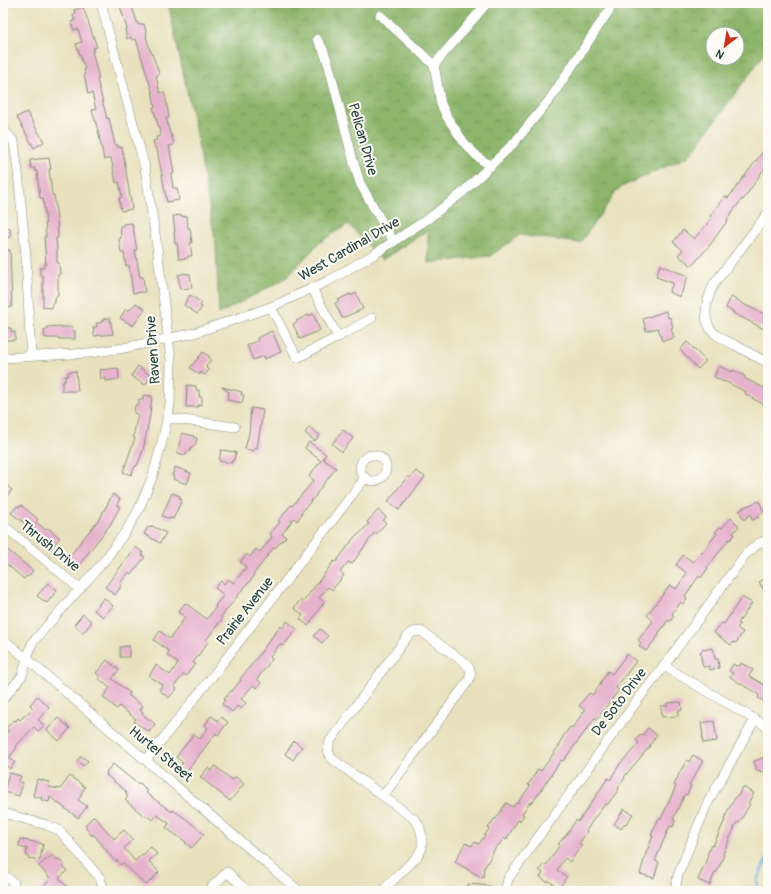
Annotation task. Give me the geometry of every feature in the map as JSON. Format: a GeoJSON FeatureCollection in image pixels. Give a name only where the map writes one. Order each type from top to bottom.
{"type":"FeatureCollection","features":[{"type":"Feature","properties":{"kind":"street","name":"Raven Drive"},"geometry":{"type":"LineString","coordinates":[[3,698],[22,676],[32,643],[104,561],[126,531],[139,509],[153,475],[170,405],[171,368],[168,338],[145,168],[101,3]]}},
{"type":"Feature","properties":{"kind":"street"},"geometry":{"type":"LineString","coordinates":[[434,65],[487,3]]}},
{"type":"Feature","properties":{"kind":"street","name":"West Cardinal Drive"},"geometry":{"type":"LineString","coordinates":[[3,358],[89,353],[124,348],[194,333],[271,307],[328,281],[373,255],[429,218],[462,193],[514,143],[550,99],[614,3]]}},
{"type":"Feature","properties":{"kind":"street"},"geometry":{"type":"LineString","coordinates":[[380,15],[434,65],[441,104],[447,117],[464,144],[491,166]]}},
{"type":"Feature","properties":{"kind":"street","name":"Pelican Drive"},"geometry":{"type":"LineString","coordinates":[[317,39],[329,66],[360,183],[394,242]]}},
{"type":"Feature","properties":{"kind":"street"},"geometry":{"type":"LineString","coordinates":[[3,129],[14,142],[18,172],[26,257],[30,356]]}},
{"type":"Feature","properties":{"kind":"street"},"geometry":{"type":"LineString","coordinates":[[768,213],[714,284],[709,294],[705,315],[713,332],[768,363]]}},
{"type":"Feature","properties":{"kind":"street"},"geometry":{"type":"LineString","coordinates":[[312,288],[338,337]]}},
{"type":"Feature","properties":{"kind":"street"},"geometry":{"type":"LineString","coordinates":[[271,307],[297,358],[372,318]]}},
{"type":"Feature","properties":{"kind":"street"},"geometry":{"type":"LineString","coordinates":[[168,418],[235,427]]}},
{"type":"Feature","properties":{"kind":"street","name":"Prairie Avenue"},"geometry":{"type":"LineString","coordinates":[[146,760],[365,478]]}},
{"type":"Feature","properties":{"kind":"street","name":"Thrush Drive"},"geometry":{"type":"LineString","coordinates":[[3,526],[80,589]]}},
{"type":"Feature","properties":{"kind":"street","name":"De Soto Drive"},"geometry":{"type":"LineString","coordinates":[[505,891],[508,878],[745,555],[759,544],[768,540]]}},
{"type":"Feature","properties":{"kind":"street"},"geometry":{"type":"LineString","coordinates":[[382,891],[417,857],[422,848],[422,836],[419,825],[413,818],[331,758],[328,750],[330,741],[407,637],[413,632],[421,632],[464,662],[470,668],[471,674],[469,680],[383,796]]}},
{"type":"Feature","properties":{"kind":"street","name":"Hurtel Street"},"geometry":{"type":"LineString","coordinates":[[3,639],[299,891]]}},
{"type":"Feature","properties":{"kind":"street"},"geometry":{"type":"LineString","coordinates":[[664,666],[768,727]]}},
{"type":"Feature","properties":{"kind":"street"},"geometry":{"type":"LineString","coordinates":[[675,891],[678,875],[707,804],[755,719]]}},
{"type":"Feature","properties":{"kind":"street"},"geometry":{"type":"LineString","coordinates":[[3,813],[47,825],[59,830],[100,878],[104,891]]}},
{"type":"Feature","properties":{"kind":"street"},"geometry":{"type":"LineString","coordinates":[[208,891],[228,872],[245,890]]}},
{"type":"Feature","properties":{"kind":"street"},"geometry":{"type":"LineString","coordinates":[[3,874],[14,883],[13,891]]}},
{"type":"Feature","properties":{"kind":"green space"},"geometry":{"type":"Polygon","coordinates":[[[168,3],[768,3],[768,49],[689,156],[619,188],[580,243],[520,235],[490,256],[428,263],[428,230],[382,260],[348,224],[319,243],[286,278],[219,314],[216,245],[197,137],[168,3]]]}},
{"type":"Feature","properties":{"kind":"building"},"geometry":{"type":"Polygon","coordinates":[[[119,3],[131,3],[138,25],[144,24],[150,51],[158,70],[159,75],[156,76],[160,93],[164,92],[166,99],[169,118],[166,118],[174,145],[169,146],[174,173],[171,174],[173,188],[177,188],[179,200],[167,202],[157,149],[155,149],[153,141],[157,140],[156,137],[161,136],[153,107],[155,107],[152,91],[136,39],[132,40],[131,37],[127,39],[125,29],[127,29],[119,3]]]}},
{"type":"Feature","properties":{"kind":"building"},"geometry":{"type":"Polygon","coordinates":[[[83,7],[97,47],[93,48],[94,51],[92,51],[107,119],[109,118],[115,145],[118,145],[118,148],[122,147],[132,209],[121,211],[119,198],[122,197],[119,182],[116,183],[111,158],[104,160],[92,110],[96,109],[92,93],[88,94],[84,74],[85,69],[76,44],[82,42],[78,29],[74,30],[71,22],[75,20],[73,15],[76,14],[74,10],[83,7]]]}},
{"type":"Feature","properties":{"kind":"building"},"geometry":{"type":"Polygon","coordinates":[[[27,112],[44,142],[34,148],[17,117],[27,112]]]}},
{"type":"Feature","properties":{"kind":"building"},"geometry":{"type":"Polygon","coordinates":[[[768,145],[768,163],[743,200],[742,199],[727,219],[728,220],[714,240],[692,266],[678,255],[683,250],[673,242],[683,230],[694,239],[712,218],[710,216],[725,196],[728,198],[768,145]]]}},
{"type":"Feature","properties":{"kind":"building"},"geometry":{"type":"Polygon","coordinates":[[[49,158],[52,195],[54,195],[57,220],[57,263],[59,263],[60,275],[58,275],[58,296],[55,298],[55,303],[52,303],[52,308],[43,307],[43,276],[40,276],[40,268],[44,268],[44,264],[46,264],[44,237],[46,237],[45,214],[43,198],[40,198],[37,171],[35,171],[35,168],[31,168],[30,160],[49,158]]]}},
{"type":"Feature","properties":{"kind":"building"},"geometry":{"type":"Polygon","coordinates":[[[182,215],[182,217],[187,216],[188,228],[190,228],[192,256],[179,259],[177,243],[175,244],[173,216],[182,215]]]}},
{"type":"Feature","properties":{"kind":"building"},"geometry":{"type":"Polygon","coordinates":[[[132,223],[140,277],[143,277],[145,292],[133,293],[129,265],[126,266],[124,253],[121,253],[119,239],[121,238],[120,226],[123,226],[123,224],[132,223]]]}},
{"type":"Feature","properties":{"kind":"building"},"geometry":{"type":"Polygon","coordinates":[[[10,228],[11,237],[3,238],[3,229],[10,228]]]}},
{"type":"Feature","properties":{"kind":"building"},"geometry":{"type":"Polygon","coordinates":[[[3,250],[10,250],[12,307],[3,307],[3,250]]]}},
{"type":"Feature","properties":{"kind":"building"},"geometry":{"type":"Polygon","coordinates":[[[660,265],[688,276],[680,297],[669,292],[673,283],[656,277],[660,265]]]}},
{"type":"Feature","properties":{"kind":"building"},"geometry":{"type":"Polygon","coordinates":[[[186,273],[190,274],[192,288],[180,289],[178,275],[186,273]]]}},
{"type":"Feature","properties":{"kind":"building"},"geometry":{"type":"Polygon","coordinates":[[[356,293],[363,309],[342,318],[335,303],[350,294],[351,296],[356,293]]]}},
{"type":"Feature","properties":{"kind":"building"},"geometry":{"type":"Polygon","coordinates":[[[190,295],[202,303],[200,306],[202,307],[197,314],[184,305],[190,295]]]}},
{"type":"Feature","properties":{"kind":"building"},"geometry":{"type":"Polygon","coordinates":[[[731,297],[768,316],[768,331],[726,308],[731,297]]]}},
{"type":"Feature","properties":{"kind":"building"},"geometry":{"type":"Polygon","coordinates":[[[136,303],[145,309],[133,326],[120,318],[126,309],[128,311],[129,309],[130,310],[136,303]]]}},
{"type":"Feature","properties":{"kind":"building"},"geometry":{"type":"Polygon","coordinates":[[[666,311],[668,318],[670,317],[673,327],[671,328],[674,338],[662,341],[658,328],[646,331],[643,319],[666,311]]]}},
{"type":"Feature","properties":{"kind":"building"},"geometry":{"type":"Polygon","coordinates":[[[313,314],[320,330],[300,339],[293,324],[308,315],[313,314]]]}},
{"type":"Feature","properties":{"kind":"building"},"geometry":{"type":"Polygon","coordinates":[[[110,318],[113,334],[94,336],[93,327],[97,327],[96,323],[101,323],[103,319],[110,318]]]}},
{"type":"Feature","properties":{"kind":"building"},"geometry":{"type":"Polygon","coordinates":[[[47,327],[72,327],[73,331],[75,331],[75,339],[45,338],[44,330],[47,330],[47,327]]]}},
{"type":"Feature","properties":{"kind":"building"},"geometry":{"type":"Polygon","coordinates":[[[3,328],[11,328],[11,332],[15,332],[15,340],[3,340],[3,328]]]}},
{"type":"Feature","properties":{"kind":"building"},"geometry":{"type":"Polygon","coordinates":[[[272,331],[281,352],[265,359],[264,356],[253,360],[247,345],[258,341],[257,338],[272,331]]]}},
{"type":"Feature","properties":{"kind":"building"},"geometry":{"type":"Polygon","coordinates":[[[687,342],[706,361],[698,369],[680,350],[687,342]]]}},
{"type":"Feature","properties":{"kind":"building"},"geometry":{"type":"Polygon","coordinates":[[[203,352],[210,357],[209,358],[211,360],[206,366],[209,370],[205,375],[200,372],[200,375],[190,368],[203,352]]]}},
{"type":"Feature","properties":{"kind":"building"},"geometry":{"type":"Polygon","coordinates":[[[138,366],[151,376],[145,385],[131,376],[138,366]]]}},
{"type":"Feature","properties":{"kind":"building"},"geometry":{"type":"Polygon","coordinates":[[[719,366],[732,372],[733,370],[745,376],[744,378],[768,390],[768,407],[745,394],[746,392],[714,377],[719,366]]]}},
{"type":"Feature","properties":{"kind":"building"},"geometry":{"type":"Polygon","coordinates":[[[118,368],[119,379],[106,381],[106,378],[101,379],[100,370],[118,368]]]}},
{"type":"Feature","properties":{"kind":"building"},"geometry":{"type":"Polygon","coordinates":[[[76,371],[78,391],[62,391],[62,383],[65,381],[65,376],[68,376],[68,372],[76,371]]]}},
{"type":"Feature","properties":{"kind":"building"},"geometry":{"type":"Polygon","coordinates":[[[187,385],[196,386],[196,390],[199,390],[199,397],[202,397],[202,405],[198,405],[198,407],[186,407],[187,385]]]}},
{"type":"Feature","properties":{"kind":"building"},"geometry":{"type":"Polygon","coordinates":[[[222,387],[242,392],[241,395],[244,395],[242,403],[227,400],[229,392],[222,387]]]}},
{"type":"Feature","properties":{"kind":"building"},"geometry":{"type":"Polygon","coordinates":[[[143,395],[152,396],[150,415],[143,450],[137,466],[135,466],[131,475],[123,472],[135,438],[133,437],[138,414],[134,413],[135,405],[139,404],[139,399],[143,400],[143,395]]]}},
{"type":"Feature","properties":{"kind":"building"},"geometry":{"type":"Polygon","coordinates":[[[251,408],[263,410],[257,449],[254,448],[254,451],[245,449],[249,433],[251,408]]]}},
{"type":"Feature","properties":{"kind":"building"},"geometry":{"type":"Polygon","coordinates":[[[309,427],[320,435],[315,441],[305,433],[309,427]]]}},
{"type":"Feature","properties":{"kind":"building"},"geometry":{"type":"Polygon","coordinates":[[[343,430],[353,438],[342,452],[332,444],[343,430]]]}},
{"type":"Feature","properties":{"kind":"building"},"geometry":{"type":"Polygon","coordinates":[[[182,433],[197,438],[195,446],[191,447],[190,451],[187,451],[186,455],[177,453],[182,433]]]}},
{"type":"Feature","properties":{"kind":"building"},"geometry":{"type":"Polygon","coordinates":[[[309,442],[326,454],[323,459],[336,468],[301,513],[302,514],[297,521],[294,518],[282,534],[286,537],[275,548],[274,547],[248,584],[221,617],[222,619],[206,640],[208,642],[193,663],[195,664],[186,676],[184,674],[174,686],[177,689],[169,698],[159,690],[163,685],[149,676],[156,665],[170,675],[178,663],[167,655],[169,651],[154,640],[160,631],[170,639],[185,617],[178,612],[185,603],[207,619],[224,595],[215,588],[221,581],[224,584],[228,579],[234,583],[246,567],[240,562],[247,554],[250,557],[256,549],[260,552],[272,537],[270,534],[280,522],[278,521],[314,480],[309,476],[321,461],[305,448],[309,442]]]}},
{"type":"Feature","properties":{"kind":"building"},"geometry":{"type":"Polygon","coordinates":[[[221,450],[236,452],[232,463],[219,461],[221,450]]]}},
{"type":"Feature","properties":{"kind":"building"},"geometry":{"type":"Polygon","coordinates":[[[175,467],[191,473],[187,484],[173,479],[174,477],[172,476],[175,467]]]}},
{"type":"Feature","properties":{"kind":"building"},"geometry":{"type":"Polygon","coordinates":[[[416,471],[425,477],[399,510],[388,501],[408,476],[410,478],[416,471]]]}},
{"type":"Feature","properties":{"kind":"building"},"geometry":{"type":"Polygon","coordinates":[[[3,482],[12,490],[3,500],[3,482]]]}},
{"type":"Feature","properties":{"kind":"building"},"geometry":{"type":"Polygon","coordinates":[[[172,493],[180,496],[179,498],[182,500],[173,519],[170,519],[162,516],[172,493]]]}},
{"type":"Feature","properties":{"kind":"building"},"geometry":{"type":"Polygon","coordinates":[[[113,494],[120,499],[117,505],[120,507],[110,525],[78,566],[68,558],[103,514],[113,494]]]}},
{"type":"Feature","properties":{"kind":"building"},"geometry":{"type":"Polygon","coordinates":[[[759,501],[764,512],[758,515],[759,517],[752,520],[750,514],[744,520],[739,511],[743,509],[742,508],[759,501]]]}},
{"type":"Feature","properties":{"kind":"building"},"geometry":{"type":"Polygon","coordinates":[[[21,505],[38,519],[36,522],[46,530],[48,528],[60,538],[52,547],[38,535],[39,534],[11,513],[17,506],[19,507],[21,505]]]}},
{"type":"Feature","properties":{"kind":"building"},"geometry":{"type":"Polygon","coordinates":[[[378,510],[386,517],[383,521],[386,523],[376,534],[374,533],[352,564],[348,562],[340,572],[344,575],[332,590],[328,587],[319,598],[324,602],[308,626],[300,619],[303,615],[294,608],[300,600],[303,602],[334,561],[336,562],[357,534],[358,535],[369,524],[367,522],[378,510]]]}},
{"type":"Feature","properties":{"kind":"building"},"geometry":{"type":"Polygon","coordinates":[[[731,518],[739,526],[733,533],[735,535],[730,540],[729,539],[701,578],[699,576],[685,596],[687,598],[683,604],[681,602],[672,614],[674,616],[670,622],[668,620],[658,634],[659,635],[646,651],[639,646],[641,643],[638,640],[653,621],[647,615],[670,585],[676,589],[687,573],[676,565],[683,555],[693,562],[702,551],[703,552],[717,533],[715,532],[720,527],[722,528],[731,518]]]}},
{"type":"Feature","properties":{"kind":"building"},"geometry":{"type":"Polygon","coordinates":[[[152,526],[166,533],[160,543],[144,534],[148,527],[151,528],[152,526]]]}},
{"type":"Feature","properties":{"kind":"building"},"geometry":{"type":"Polygon","coordinates":[[[3,546],[33,571],[28,577],[26,576],[24,579],[3,561],[3,546]]]}},
{"type":"Feature","properties":{"kind":"building"},"geometry":{"type":"Polygon","coordinates":[[[136,547],[145,557],[131,574],[129,572],[120,583],[122,585],[115,595],[105,587],[136,547]]]}},
{"type":"Feature","properties":{"kind":"building"},"geometry":{"type":"Polygon","coordinates":[[[768,577],[768,586],[763,589],[759,582],[768,577]]]}},
{"type":"Feature","properties":{"kind":"building"},"geometry":{"type":"Polygon","coordinates":[[[48,583],[57,590],[47,603],[37,596],[48,583]]]}},
{"type":"Feature","properties":{"kind":"building"},"geometry":{"type":"Polygon","coordinates":[[[742,597],[752,603],[738,623],[740,624],[737,628],[743,632],[736,643],[734,642],[731,645],[714,633],[721,623],[724,624],[742,597]]]}},
{"type":"Feature","properties":{"kind":"building"},"geometry":{"type":"Polygon","coordinates":[[[104,598],[113,606],[103,617],[94,610],[104,598]]]}},
{"type":"Feature","properties":{"kind":"building"},"geometry":{"type":"Polygon","coordinates":[[[83,614],[92,622],[83,633],[74,625],[83,614]]]}},
{"type":"Feature","properties":{"kind":"building"},"geometry":{"type":"Polygon","coordinates":[[[287,621],[297,629],[283,646],[280,644],[270,657],[272,659],[257,679],[261,683],[257,688],[253,685],[241,699],[246,703],[241,709],[237,706],[232,712],[222,704],[225,700],[224,699],[241,680],[240,679],[275,633],[281,626],[283,628],[287,621]]]}},
{"type":"Feature","properties":{"kind":"building"},"geometry":{"type":"Polygon","coordinates":[[[320,629],[328,636],[322,643],[314,636],[320,629]]]}},
{"type":"Feature","properties":{"kind":"building"},"geometry":{"type":"Polygon","coordinates":[[[129,646],[129,657],[120,657],[120,647],[129,646]]]}},
{"type":"Feature","properties":{"kind":"building"},"geometry":{"type":"Polygon","coordinates":[[[713,648],[715,659],[718,659],[719,668],[710,670],[709,666],[703,667],[700,652],[702,650],[713,648]]]}},
{"type":"Feature","properties":{"kind":"building"},"geometry":{"type":"Polygon","coordinates":[[[627,654],[636,661],[616,688],[619,690],[597,719],[595,718],[563,761],[561,760],[533,802],[530,802],[522,814],[524,815],[520,821],[518,820],[506,840],[504,838],[498,846],[497,845],[485,867],[484,866],[483,878],[455,862],[465,843],[472,846],[474,842],[479,844],[489,829],[488,828],[495,818],[496,819],[506,803],[513,807],[516,803],[517,804],[530,786],[528,785],[538,769],[541,771],[561,743],[560,742],[564,735],[570,727],[572,728],[585,710],[579,706],[589,693],[592,695],[601,684],[600,683],[608,671],[612,674],[627,654]]]}},
{"type":"Feature","properties":{"kind":"building"},"geometry":{"type":"Polygon","coordinates":[[[107,660],[119,670],[112,679],[130,693],[128,695],[143,706],[140,710],[143,712],[142,714],[155,724],[149,732],[134,722],[136,719],[119,706],[117,709],[103,697],[110,688],[98,678],[100,676],[96,673],[107,660]]]}},
{"type":"Feature","properties":{"kind":"building"},"geometry":{"type":"Polygon","coordinates":[[[741,663],[753,670],[749,676],[768,687],[768,703],[758,698],[759,695],[730,677],[733,673],[729,671],[733,664],[740,666],[741,663]]]}},
{"type":"Feature","properties":{"kind":"building"},"geometry":{"type":"Polygon","coordinates":[[[37,696],[49,707],[38,720],[44,725],[38,731],[34,727],[16,746],[17,747],[9,758],[15,762],[10,769],[4,764],[3,765],[3,738],[9,731],[6,728],[14,720],[16,721],[18,718],[20,720],[33,708],[30,705],[37,696]]]}},
{"type":"Feature","properties":{"kind":"building"},"geometry":{"type":"Polygon","coordinates":[[[681,702],[682,710],[678,711],[678,716],[662,717],[661,706],[667,706],[667,703],[681,702]]]}},
{"type":"Feature","properties":{"kind":"building"},"geometry":{"type":"Polygon","coordinates":[[[211,716],[218,721],[221,717],[228,722],[218,735],[216,733],[187,771],[180,766],[183,763],[176,757],[194,734],[200,739],[208,728],[205,725],[211,716]]]}},
{"type":"Feature","properties":{"kind":"building"},"geometry":{"type":"Polygon","coordinates":[[[58,718],[70,728],[59,741],[47,730],[58,718]]]}},
{"type":"Feature","properties":{"kind":"building"},"geometry":{"type":"Polygon","coordinates":[[[714,721],[717,741],[703,743],[701,723],[714,721]]]}},
{"type":"Feature","properties":{"kind":"building"},"geometry":{"type":"Polygon","coordinates":[[[648,728],[657,735],[650,746],[624,777],[625,778],[618,788],[619,789],[607,805],[605,804],[593,820],[579,844],[582,845],[570,862],[565,858],[557,870],[567,877],[559,888],[549,881],[547,882],[540,877],[543,873],[539,870],[544,864],[546,865],[560,845],[558,844],[565,837],[576,820],[578,822],[608,778],[610,780],[620,764],[639,743],[636,740],[640,735],[642,736],[648,728]]]}},
{"type":"Feature","properties":{"kind":"building"},"geometry":{"type":"Polygon","coordinates":[[[294,741],[302,747],[293,760],[285,754],[294,741]]]}},
{"type":"Feature","properties":{"kind":"building"},"geometry":{"type":"Polygon","coordinates":[[[693,755],[703,761],[689,785],[691,786],[687,795],[685,794],[673,819],[675,820],[673,827],[670,826],[662,844],[655,861],[659,862],[654,878],[640,874],[653,836],[651,835],[659,818],[661,819],[676,786],[674,785],[680,772],[687,760],[689,762],[693,755]]]}},
{"type":"Feature","properties":{"kind":"building"},"geometry":{"type":"Polygon","coordinates":[[[81,756],[88,761],[83,766],[77,761],[81,756]]]}},
{"type":"Feature","properties":{"kind":"building"},"geometry":{"type":"Polygon","coordinates":[[[768,756],[768,770],[761,772],[760,770],[757,771],[754,761],[768,756]]]}},
{"type":"Feature","properties":{"kind":"building"},"geometry":{"type":"Polygon","coordinates":[[[113,764],[134,781],[139,784],[140,783],[145,788],[144,789],[148,791],[146,793],[172,812],[173,810],[186,819],[204,834],[192,848],[166,828],[169,823],[157,815],[153,820],[145,815],[144,816],[125,800],[128,797],[126,795],[126,791],[106,775],[106,772],[113,764]]]}},
{"type":"Feature","properties":{"kind":"building"},"geometry":{"type":"Polygon","coordinates":[[[215,766],[232,780],[236,777],[244,784],[230,801],[200,777],[208,768],[211,771],[215,766]]]}},
{"type":"Feature","properties":{"kind":"building"},"geometry":{"type":"Polygon","coordinates":[[[9,773],[21,776],[19,782],[23,783],[19,796],[4,792],[9,773]]]}},
{"type":"Feature","properties":{"kind":"building"},"geometry":{"type":"Polygon","coordinates":[[[70,776],[85,787],[78,800],[87,806],[78,818],[50,797],[49,802],[41,800],[42,798],[33,796],[37,779],[49,782],[48,787],[60,789],[70,776]]]}},
{"type":"Feature","properties":{"kind":"building"},"geometry":{"type":"Polygon","coordinates":[[[743,787],[754,793],[748,803],[750,804],[739,823],[737,822],[717,872],[715,872],[710,885],[698,880],[711,845],[713,846],[728,810],[743,787]]]}},
{"type":"Feature","properties":{"kind":"building"},"geometry":{"type":"Polygon","coordinates":[[[624,809],[633,814],[621,829],[614,824],[624,809]]]}},
{"type":"Feature","properties":{"kind":"building"},"geometry":{"type":"Polygon","coordinates":[[[94,816],[114,839],[124,830],[133,840],[124,848],[135,861],[151,847],[157,854],[149,861],[159,872],[146,885],[123,863],[121,865],[117,860],[116,862],[93,834],[92,836],[85,825],[94,816]]]}},
{"type":"Feature","properties":{"kind":"building"},"geometry":{"type":"Polygon","coordinates":[[[20,839],[43,844],[40,860],[28,858],[26,855],[27,849],[19,847],[20,839]]]}},
{"type":"Feature","properties":{"kind":"building"},"geometry":{"type":"Polygon","coordinates":[[[52,855],[57,860],[59,859],[64,865],[63,866],[67,871],[59,878],[71,891],[38,891],[51,879],[39,866],[52,855]]]}},
{"type":"Feature","properties":{"kind":"building"},"geometry":{"type":"Polygon","coordinates":[[[468,884],[491,886],[491,891],[468,891],[468,884]]]}},
{"type":"Feature","properties":{"kind":"waterway"},"geometry":{"type":"LineString","coordinates":[[757,891],[758,877],[768,857]]}}]}
